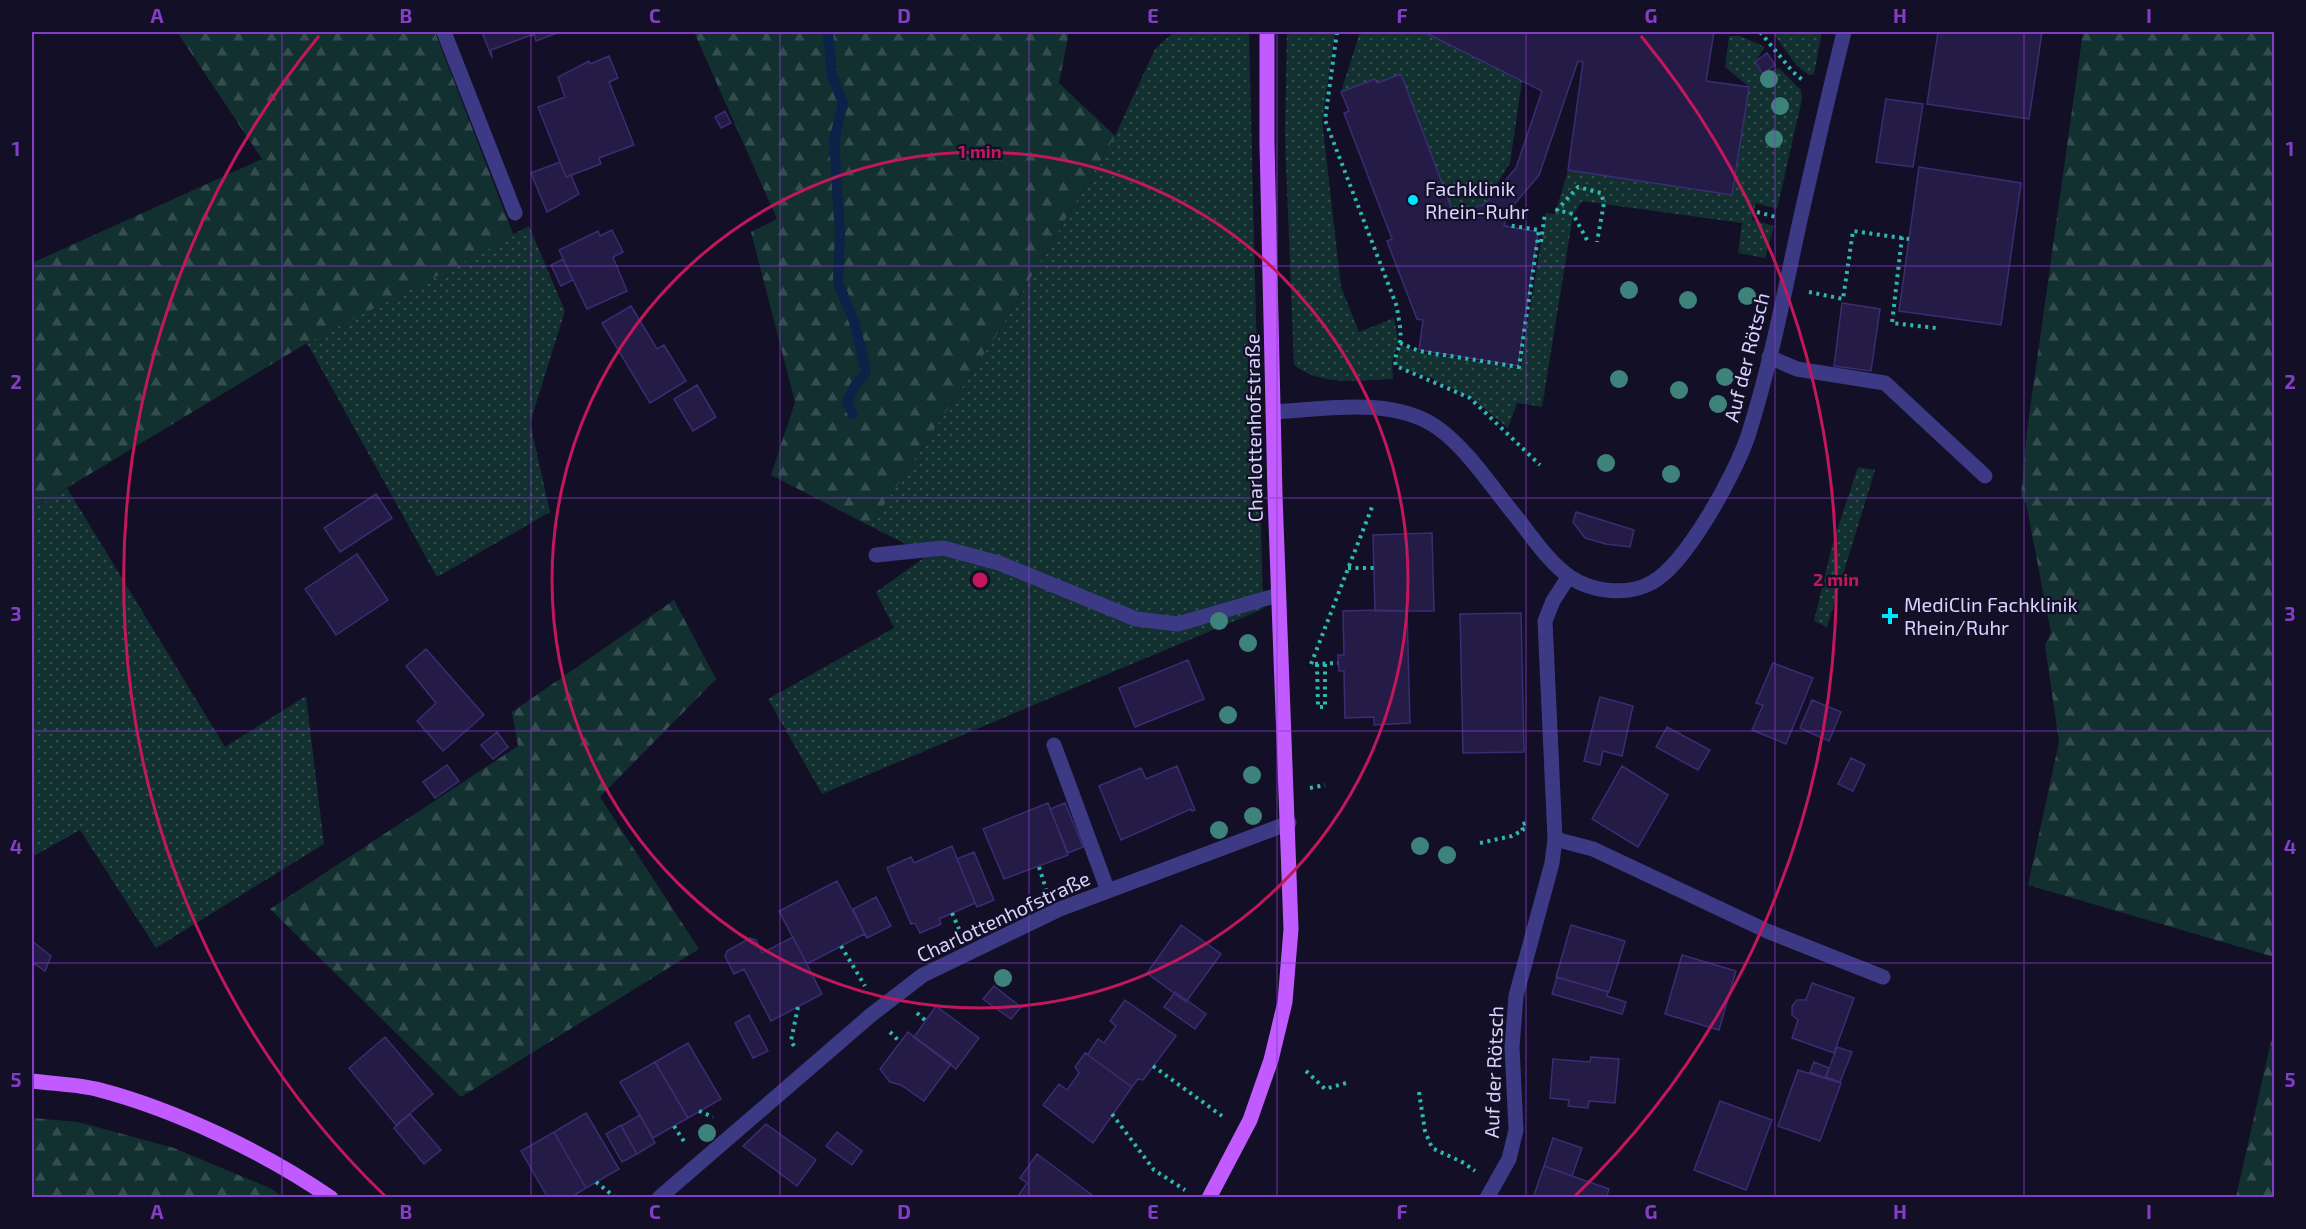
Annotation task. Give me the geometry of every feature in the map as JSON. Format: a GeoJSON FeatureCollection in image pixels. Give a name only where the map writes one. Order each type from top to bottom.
{"type":"FeatureCollection","features":[{"type":"Feature","properties":{"kind":"main road","name":"Charlottenhofstraße"},"geometry":{"type":"LineString","coordinates":[[1209,1197],[1244,1132],[1271,1060],[1285,1002],[1292,929],[1278,596],[1267,143],[1267,32]]}},
{"type":"Feature","properties":{"kind":"main road"},"geometry":{"type":"LineString","coordinates":[[32,1081],[99,1090],[203,1126],[300,1176],[331,1197]]}},
{"type":"Feature","properties":{"kind":"street"},"geometry":{"type":"LineString","coordinates":[[444,32],[515,213]]}},
{"type":"Feature","properties":{"kind":"street","name":"Auf der Rötsch"},"geometry":{"type":"LineString","coordinates":[[1274,412],[1347,408],[1389,410],[1416,416],[1430,423],[1465,454],[1569,576],[1599,590],[1622,591],[1650,584],[1674,562],[1699,531],[1745,444],[1769,357],[1844,32]]}},
{"type":"Feature","properties":{"kind":"street"},"geometry":{"type":"LineString","coordinates":[[1769,357],[1797,369],[1885,383],[1985,476]]}},
{"type":"Feature","properties":{"kind":"street"},"geometry":{"type":"LineString","coordinates":[[876,555],[943,548],[999,563],[1136,619],[1160,623],[1178,624],[1278,596]]}},
{"type":"Feature","properties":{"kind":"street","name":"Auf der Rötsch"},"geometry":{"type":"LineString","coordinates":[[1487,1197],[1509,1159],[1516,1130],[1512,1047],[1516,996],[1552,863],[1555,839],[1545,621],[1553,601],[1569,576]]}},
{"type":"Feature","properties":{"kind":"street"},"geometry":{"type":"LineString","coordinates":[[1054,744],[1108,891]]}},
{"type":"Feature","properties":{"kind":"street","name":"Charlottenhofstraße"},"geometry":{"type":"LineString","coordinates":[[659,1197],[879,1008],[923,975],[1054,912],[1289,823]]}},
{"type":"Feature","properties":{"kind":"street"},"geometry":{"type":"LineString","coordinates":[[1555,839],[1593,849],[1767,931],[1883,977]]}},
{"type":"Feature","properties":{"kind":"path"},"geometry":{"type":"LineString","coordinates":[[1337,32],[1325,120],[1397,307],[1400,343],[1394,362],[1399,369],[1430,379],[1470,398],[1540,465]]}},
{"type":"Feature","properties":{"kind":"path"},"geometry":{"type":"LineString","coordinates":[[1760,32],[1793,72],[1807,83],[1830,90]]}},
{"type":"Feature","properties":{"kind":"path"},"geometry":{"type":"LineString","coordinates":[[1587,240],[1573,214],[1557,210],[1578,187],[1601,193],[1604,203],[1597,242]]}},
{"type":"Feature","properties":{"kind":"path"},"geometry":{"type":"LineString","coordinates":[[1536,243],[1540,243],[1545,213]]}},
{"type":"Feature","properties":{"kind":"path"},"geometry":{"type":"LineString","coordinates":[[1400,343],[1419,351],[1519,367],[1539,230],[1507,225]]}},
{"type":"Feature","properties":{"kind":"path"},"geometry":{"type":"LineString","coordinates":[[1785,287],[1843,298],[1853,231],[1909,238]]}},
{"type":"Feature","properties":{"kind":"path"},"geometry":{"type":"LineString","coordinates":[[1902,237],[1892,323],[1936,328]]}},
{"type":"Feature","properties":{"kind":"path"},"geometry":{"type":"LineString","coordinates":[[1311,664],[1372,507]]}},
{"type":"Feature","properties":{"kind":"path"},"geometry":{"type":"LineString","coordinates":[[1348,568],[1374,568]]}},
{"type":"Feature","properties":{"kind":"path"},"geometry":{"type":"LineString","coordinates":[[1325,664],[1325,708],[1318,707],[1317,664],[1338,663]]}},
{"type":"Feature","properties":{"kind":"path"},"geometry":{"type":"LineString","coordinates":[[1480,843],[1512,836],[1523,830],[1521,825]]}},
{"type":"Feature","properties":{"kind":"path"},"geometry":{"type":"LineString","coordinates":[[841,946],[879,1008]]}},
{"type":"Feature","properties":{"kind":"path"},"geometry":{"type":"LineString","coordinates":[[798,1006],[791,1041],[809,1069]]}},
{"type":"Feature","properties":{"kind":"path"},"geometry":{"type":"LineString","coordinates":[[1153,1066],[1244,1132]]}},
{"type":"Feature","properties":{"kind":"path"},"geometry":{"type":"LineString","coordinates":[[1306,1071],[1325,1089],[1346,1083]]}},
{"type":"Feature","properties":{"kind":"path"},"geometry":{"type":"LineString","coordinates":[[1419,1092],[1425,1131],[1432,1148],[1464,1163]]}},
{"type":"Feature","properties":{"kind":"path"},"geometry":{"type":"LineString","coordinates":[[1112,1114],[1154,1170],[1188,1192]]}},
{"type":"Feature","properties":{"kind":"path"},"geometry":{"type":"LineString","coordinates":[[596,1182],[616,1197]]}},
{"type":"Feature","properties":{"kind":"green space"},"geometry":{"type":"Polygon","coordinates":[[[177,32],[435,32],[514,236],[307,343],[32,509],[32,263],[262,159],[177,32]]]}},
{"type":"Feature","properties":{"kind":"green space"},"geometry":{"type":"Polygon","coordinates":[[[694,32],[1069,32],[1059,83],[1115,136],[996,336],[870,526],[771,475],[795,402],[751,232],[777,219],[694,32]]]}},
{"type":"Feature","properties":{"kind":"green space"},"geometry":{"type":"Polygon","coordinates":[[[1174,32],[1249,32],[1263,609],[822,794],[768,699],[894,628],[876,592],[928,555],[870,526],[996,336],[1115,136],[1155,49],[1174,32]]]}},
{"type":"Feature","properties":{"kind":"green space"},"geometry":{"type":"Polygon","coordinates":[[[1287,32],[1335,32],[1322,120],[1341,287],[1359,332],[1394,318],[1398,341],[1392,363],[1393,379],[1341,381],[1316,377],[1294,365],[1285,138],[1287,32]]]}},
{"type":"Feature","properties":{"kind":"green space"},"geometry":{"type":"Polygon","coordinates":[[[1360,32],[1424,32],[1522,81],[1510,163],[1485,204],[1454,215],[1401,74],[1377,83],[1375,79],[1341,92],[1360,32]]]}},
{"type":"Feature","properties":{"kind":"green space"},"geometry":{"type":"Polygon","coordinates":[[[1772,32],[1822,32],[1814,74],[1809,75],[1797,66],[1772,32]]]}},
{"type":"Feature","properties":{"kind":"green space"},"geometry":{"type":"Polygon","coordinates":[[[2083,32],[2274,32],[2274,957],[2028,885],[2059,742],[2045,645],[2051,633],[2026,503],[2021,496],[2027,431],[2083,32]]]}},
{"type":"Feature","properties":{"kind":"green space"},"geometry":{"type":"Polygon","coordinates":[[[1729,36],[1740,36],[1765,47],[1755,62],[1763,73],[1779,68],[1801,90],[1802,99],[1777,209],[1756,203],[1752,220],[1774,226],[1765,258],[1738,253],[1742,223],[1582,201],[1573,215],[1542,407],[1517,403],[1508,428],[1471,398],[1431,378],[1400,368],[1395,361],[1401,345],[1419,352],[1520,368],[1546,213],[1555,214],[1568,170],[1732,195],[1749,87],[1725,67],[1729,36]]]}},
{"type":"Feature","properties":{"kind":"green space"},"geometry":{"type":"Polygon","coordinates":[[[529,226],[565,311],[530,423],[550,512],[437,577],[307,343],[529,226]]]}},
{"type":"Feature","properties":{"kind":"green space"},"geometry":{"type":"Polygon","coordinates":[[[1858,467],[1875,470],[1827,627],[1814,621],[1833,542],[1858,467]]]}},
{"type":"Feature","properties":{"kind":"green space"},"geometry":{"type":"Polygon","coordinates":[[[67,488],[225,747],[306,696],[324,844],[156,948],[80,830],[32,857],[32,509],[67,488]]]}},
{"type":"Feature","properties":{"kind":"green space"},"geometry":{"type":"Polygon","coordinates":[[[674,600],[716,679],[600,797],[699,949],[461,1097],[270,909],[518,746],[512,712],[674,600]]]}},
{"type":"Feature","properties":{"kind":"green space"},"geometry":{"type":"Polygon","coordinates":[[[2274,1028],[2274,1197],[2236,1197],[2274,1028]]]}},
{"type":"Feature","properties":{"kind":"green space"},"geometry":{"type":"Polygon","coordinates":[[[32,1118],[78,1122],[174,1148],[270,1188],[283,1197],[32,1197],[32,1118]]]}},
{"type":"Feature","properties":{"kind":"building"},"geometry":{"type":"Polygon","coordinates":[[[482,32],[560,32],[536,41],[534,34],[491,50],[492,58],[482,32]]]}},
{"type":"Feature","properties":{"kind":"building","name":"Fachklinik Rhein-Ruhr"},"geometry":{"type":"Polygon","coordinates":[[[1424,32],[1714,32],[1706,81],[1749,87],[1732,195],[1568,170],[1583,62],[1578,61],[1539,175],[1507,213],[1504,226],[1538,232],[1518,366],[1419,350],[1423,320],[1417,319],[1387,241],[1392,239],[1344,113],[1349,111],[1341,92],[1375,79],[1377,83],[1401,74],[1454,215],[1485,204],[1516,168],[1542,91],[1424,32]]]}},
{"type":"Feature","properties":{"kind":"building"},"geometry":{"type":"Polygon","coordinates":[[[1938,32],[2042,32],[2029,119],[1927,104],[1938,32]]]}},
{"type":"Feature","properties":{"kind":"building"},"geometry":{"type":"Polygon","coordinates":[[[1767,53],[1775,65],[1763,74],[1755,62],[1767,53]]]}},
{"type":"Feature","properties":{"kind":"building"},"geometry":{"type":"Polygon","coordinates":[[[609,56],[618,78],[609,82],[634,145],[599,158],[601,164],[566,177],[538,107],[565,97],[558,77],[589,61],[590,64],[609,56]]]}},
{"type":"Feature","properties":{"kind":"building"},"geometry":{"type":"Polygon","coordinates":[[[1886,99],[1923,104],[1913,167],[1876,162],[1886,99]]]}},
{"type":"Feature","properties":{"kind":"building"},"geometry":{"type":"Polygon","coordinates":[[[725,111],[731,123],[721,128],[715,117],[725,111]]]}},
{"type":"Feature","properties":{"kind":"building"},"geometry":{"type":"Polygon","coordinates":[[[560,162],[566,177],[571,175],[579,194],[547,212],[531,173],[560,162]]]}},
{"type":"Feature","properties":{"kind":"building"},"geometry":{"type":"Polygon","coordinates":[[[1919,167],[2021,183],[2001,325],[1899,311],[1919,167]]]}},
{"type":"Feature","properties":{"kind":"building"},"geometry":{"type":"Polygon","coordinates":[[[612,230],[623,252],[613,257],[627,291],[587,309],[559,250],[598,231],[600,236],[612,230]]]}},
{"type":"Feature","properties":{"kind":"building"},"geometry":{"type":"Polygon","coordinates":[[[563,259],[573,280],[561,286],[551,265],[563,259]]]}},
{"type":"Feature","properties":{"kind":"building"},"geometry":{"type":"Polygon","coordinates":[[[1842,303],[1880,309],[1871,371],[1834,366],[1842,303]]]}},
{"type":"Feature","properties":{"kind":"building"},"geometry":{"type":"Polygon","coordinates":[[[631,306],[657,349],[664,345],[686,381],[650,403],[602,323],[631,306]]]}},
{"type":"Feature","properties":{"kind":"building"},"geometry":{"type":"Polygon","coordinates":[[[697,385],[716,417],[693,431],[674,399],[697,385]]]}},
{"type":"Feature","properties":{"kind":"building"},"geometry":{"type":"Polygon","coordinates":[[[376,494],[392,518],[340,552],[324,528],[376,494]]]}},
{"type":"Feature","properties":{"kind":"building"},"geometry":{"type":"Polygon","coordinates":[[[1576,512],[1634,530],[1630,547],[1585,538],[1573,522],[1576,512]]]}},
{"type":"Feature","properties":{"kind":"building"},"geometry":{"type":"Polygon","coordinates":[[[1432,533],[1434,611],[1375,611],[1373,535],[1432,533]]]}},
{"type":"Feature","properties":{"kind":"building"},"geometry":{"type":"Polygon","coordinates":[[[357,554],[388,600],[336,635],[305,589],[357,554]]]}},
{"type":"Feature","properties":{"kind":"building"},"geometry":{"type":"Polygon","coordinates":[[[1343,611],[1407,611],[1410,723],[1374,725],[1374,717],[1345,718],[1344,671],[1339,671],[1338,655],[1344,655],[1343,611]]]}},
{"type":"Feature","properties":{"kind":"building"},"geometry":{"type":"Polygon","coordinates":[[[1521,613],[1524,752],[1463,753],[1460,614],[1521,613]]]}},
{"type":"Feature","properties":{"kind":"building"},"geometry":{"type":"Polygon","coordinates":[[[426,649],[484,715],[443,751],[417,721],[436,703],[406,666],[426,649]]]}},
{"type":"Feature","properties":{"kind":"building"},"geometry":{"type":"Polygon","coordinates":[[[1188,660],[1204,699],[1135,727],[1119,688],[1188,660]]]}},
{"type":"Feature","properties":{"kind":"building"},"geometry":{"type":"Polygon","coordinates":[[[1773,663],[1813,678],[1786,744],[1752,730],[1763,705],[1756,703],[1773,663]]]}},
{"type":"Feature","properties":{"kind":"building"},"geometry":{"type":"Polygon","coordinates":[[[1600,697],[1633,706],[1622,756],[1603,751],[1600,765],[1584,761],[1600,697]]]}},
{"type":"Feature","properties":{"kind":"building"},"geometry":{"type":"Polygon","coordinates":[[[1812,700],[1841,712],[1829,741],[1800,728],[1812,700]]]}},
{"type":"Feature","properties":{"kind":"building"},"geometry":{"type":"Polygon","coordinates":[[[1667,727],[1710,750],[1698,770],[1656,747],[1667,727]]]}},
{"type":"Feature","properties":{"kind":"building"},"geometry":{"type":"Polygon","coordinates":[[[497,732],[508,747],[493,759],[481,745],[497,732]]]}},
{"type":"Feature","properties":{"kind":"building"},"geometry":{"type":"Polygon","coordinates":[[[1851,758],[1865,765],[1853,791],[1838,784],[1851,758]]]}},
{"type":"Feature","properties":{"kind":"building"},"geometry":{"type":"Polygon","coordinates":[[[447,765],[459,781],[435,798],[423,782],[447,765]]]}},
{"type":"Feature","properties":{"kind":"building"},"geometry":{"type":"Polygon","coordinates":[[[1177,766],[1195,810],[1191,809],[1121,840],[1099,786],[1141,768],[1146,779],[1177,766]]]}},
{"type":"Feature","properties":{"kind":"building"},"geometry":{"type":"Polygon","coordinates":[[[1622,766],[1668,795],[1638,847],[1592,819],[1622,766]]]}},
{"type":"Feature","properties":{"kind":"building"},"geometry":{"type":"Polygon","coordinates":[[[1048,803],[1068,855],[1004,879],[983,829],[1048,803]]]}},
{"type":"Feature","properties":{"kind":"building"},"geometry":{"type":"Polygon","coordinates":[[[1065,803],[1083,847],[1068,853],[1050,809],[1065,803]]]}},
{"type":"Feature","properties":{"kind":"building"},"geometry":{"type":"Polygon","coordinates":[[[952,846],[975,903],[939,919],[941,924],[920,933],[915,923],[911,924],[887,868],[911,857],[914,863],[952,846]]]}},
{"type":"Feature","properties":{"kind":"building"},"geometry":{"type":"Polygon","coordinates":[[[974,852],[994,900],[977,907],[957,859],[974,852]]]}},
{"type":"Feature","properties":{"kind":"building"},"geometry":{"type":"Polygon","coordinates":[[[837,881],[867,938],[864,934],[807,964],[779,911],[837,881]]]}},
{"type":"Feature","properties":{"kind":"building"},"geometry":{"type":"Polygon","coordinates":[[[876,897],[891,926],[867,938],[853,909],[876,897]]]}},
{"type":"Feature","properties":{"kind":"building"},"geometry":{"type":"Polygon","coordinates":[[[1181,925],[1221,954],[1186,1002],[1147,973],[1181,925]]]}},
{"type":"Feature","properties":{"kind":"building"},"geometry":{"type":"Polygon","coordinates":[[[1571,925],[1625,941],[1609,992],[1556,977],[1571,925]]]}},
{"type":"Feature","properties":{"kind":"building"},"geometry":{"type":"Polygon","coordinates":[[[793,937],[822,994],[771,1021],[744,969],[734,974],[725,956],[727,951],[750,938],[756,940],[762,953],[793,937]]]}},
{"type":"Feature","properties":{"kind":"building"},"geometry":{"type":"Polygon","coordinates":[[[32,941],[51,956],[45,971],[35,964],[32,968],[32,941]]]}},
{"type":"Feature","properties":{"kind":"building"},"geometry":{"type":"Polygon","coordinates":[[[1682,955],[1736,971],[1719,1030],[1665,1014],[1682,955]]]}},
{"type":"Feature","properties":{"kind":"building"},"geometry":{"type":"Polygon","coordinates":[[[1557,977],[1608,992],[1607,996],[1626,1002],[1622,1014],[1552,994],[1557,977]]]}},
{"type":"Feature","properties":{"kind":"building"},"geometry":{"type":"Polygon","coordinates":[[[1812,983],[1854,998],[1834,1053],[1792,1038],[1798,1020],[1792,1015],[1792,1006],[1797,1000],[1806,1000],[1812,983]]]}},
{"type":"Feature","properties":{"kind":"building"},"geometry":{"type":"Polygon","coordinates":[[[994,986],[1021,1007],[1011,1019],[983,999],[994,986]]]}},
{"type":"Feature","properties":{"kind":"building"},"geometry":{"type":"Polygon","coordinates":[[[1175,992],[1206,1014],[1195,1029],[1164,1007],[1175,992]]]}},
{"type":"Feature","properties":{"kind":"building"},"geometry":{"type":"Polygon","coordinates":[[[1125,1000],[1176,1036],[1143,1080],[1138,1079],[1132,1087],[1085,1053],[1088,1054],[1098,1039],[1104,1043],[1116,1026],[1110,1021],[1125,1000]]]}},
{"type":"Feature","properties":{"kind":"building"},"geometry":{"type":"Polygon","coordinates":[[[936,1006],[979,1038],[956,1069],[914,1037],[936,1006]]]}},
{"type":"Feature","properties":{"kind":"building"},"geometry":{"type":"Polygon","coordinates":[[[749,1015],[768,1051],[753,1058],[735,1023],[749,1015]]]}},
{"type":"Feature","properties":{"kind":"building"},"geometry":{"type":"Polygon","coordinates":[[[908,1032],[951,1064],[924,1101],[901,1085],[890,1082],[880,1069],[908,1032]]]}},
{"type":"Feature","properties":{"kind":"building"},"geometry":{"type":"Polygon","coordinates":[[[385,1037],[433,1094],[396,1125],[349,1068],[385,1037]]]}},
{"type":"Feature","properties":{"kind":"building"},"geometry":{"type":"Polygon","coordinates":[[[688,1043],[721,1099],[688,1118],[655,1062],[688,1043]]]}},
{"type":"Feature","properties":{"kind":"building"},"geometry":{"type":"Polygon","coordinates":[[[1837,1047],[1852,1052],[1840,1082],[1826,1077],[1837,1047]]]}},
{"type":"Feature","properties":{"kind":"building"},"geometry":{"type":"Polygon","coordinates":[[[1085,1053],[1132,1087],[1093,1143],[1043,1105],[1059,1084],[1067,1090],[1079,1073],[1075,1067],[1085,1053]]]}},
{"type":"Feature","properties":{"kind":"building"},"geometry":{"type":"Polygon","coordinates":[[[1591,1057],[1619,1059],[1615,1103],[1589,1101],[1588,1108],[1568,1106],[1569,1100],[1550,1098],[1553,1059],[1590,1062],[1591,1057]]]}},
{"type":"Feature","properties":{"kind":"building"},"geometry":{"type":"Polygon","coordinates":[[[655,1062],[688,1118],[653,1138],[620,1082],[655,1062]]]}},
{"type":"Feature","properties":{"kind":"building"},"geometry":{"type":"Polygon","coordinates":[[[1814,1062],[1829,1068],[1825,1078],[1810,1072],[1814,1062]]]}},
{"type":"Feature","properties":{"kind":"building"},"geometry":{"type":"Polygon","coordinates":[[[1798,1070],[1841,1083],[1820,1141],[1778,1126],[1798,1070]]]}},
{"type":"Feature","properties":{"kind":"building"},"geometry":{"type":"Polygon","coordinates":[[[1720,1101],[1772,1120],[1746,1190],[1694,1170],[1720,1101]]]}},
{"type":"Feature","properties":{"kind":"building"},"geometry":{"type":"Polygon","coordinates":[[[586,1113],[619,1169],[586,1188],[554,1132],[586,1113]]]}},
{"type":"Feature","properties":{"kind":"building"},"geometry":{"type":"Polygon","coordinates":[[[410,1114],[441,1150],[424,1164],[394,1128],[410,1114]]]}},
{"type":"Feature","properties":{"kind":"building"},"geometry":{"type":"Polygon","coordinates":[[[640,1115],[655,1143],[637,1154],[621,1126],[640,1115]]]}},
{"type":"Feature","properties":{"kind":"building"},"geometry":{"type":"Polygon","coordinates":[[[766,1124],[816,1160],[797,1186],[743,1146],[766,1124]]]}},
{"type":"Feature","properties":{"kind":"building"},"geometry":{"type":"Polygon","coordinates":[[[621,1125],[637,1154],[622,1162],[606,1134],[621,1125]]]}},
{"type":"Feature","properties":{"kind":"building"},"geometry":{"type":"Polygon","coordinates":[[[554,1132],[586,1188],[570,1198],[548,1198],[521,1151],[554,1132]]]}},
{"type":"Feature","properties":{"kind":"building"},"geometry":{"type":"Polygon","coordinates":[[[837,1132],[862,1151],[852,1165],[826,1146],[837,1132]]]}},
{"type":"Feature","properties":{"kind":"building"},"geometry":{"type":"Polygon","coordinates":[[[1553,1138],[1582,1148],[1572,1176],[1544,1166],[1553,1138]]]}},
{"type":"Feature","properties":{"kind":"building"},"geometry":{"type":"Polygon","coordinates":[[[1037,1154],[1096,1198],[1017,1198],[1027,1183],[1020,1178],[1037,1154]]]}},
{"type":"Feature","properties":{"kind":"building"},"geometry":{"type":"Polygon","coordinates":[[[1544,1166],[1609,1189],[1606,1198],[1533,1198],[1544,1166]]]}},
{"type":"Feature","properties":{"kind":"waterway"},"geometry":{"type":"LineString","coordinates":[[828,32],[832,76],[843,103],[834,141],[840,234],[838,282],[855,324],[866,372],[854,387],[847,403],[853,414]]}},
{"type":"Feature","properties":{"kind":"place","name":"Fachklinik Rhein-Ruhr"},"geometry":{"type":"Point","coordinates":[1413,200]}},
{"type":"Feature","properties":{"kind":"place","name":"MediClin Fachklinik Rhein/Ruhr"},"geometry":{"type":"Point","coordinates":[1890,616]}}]}
